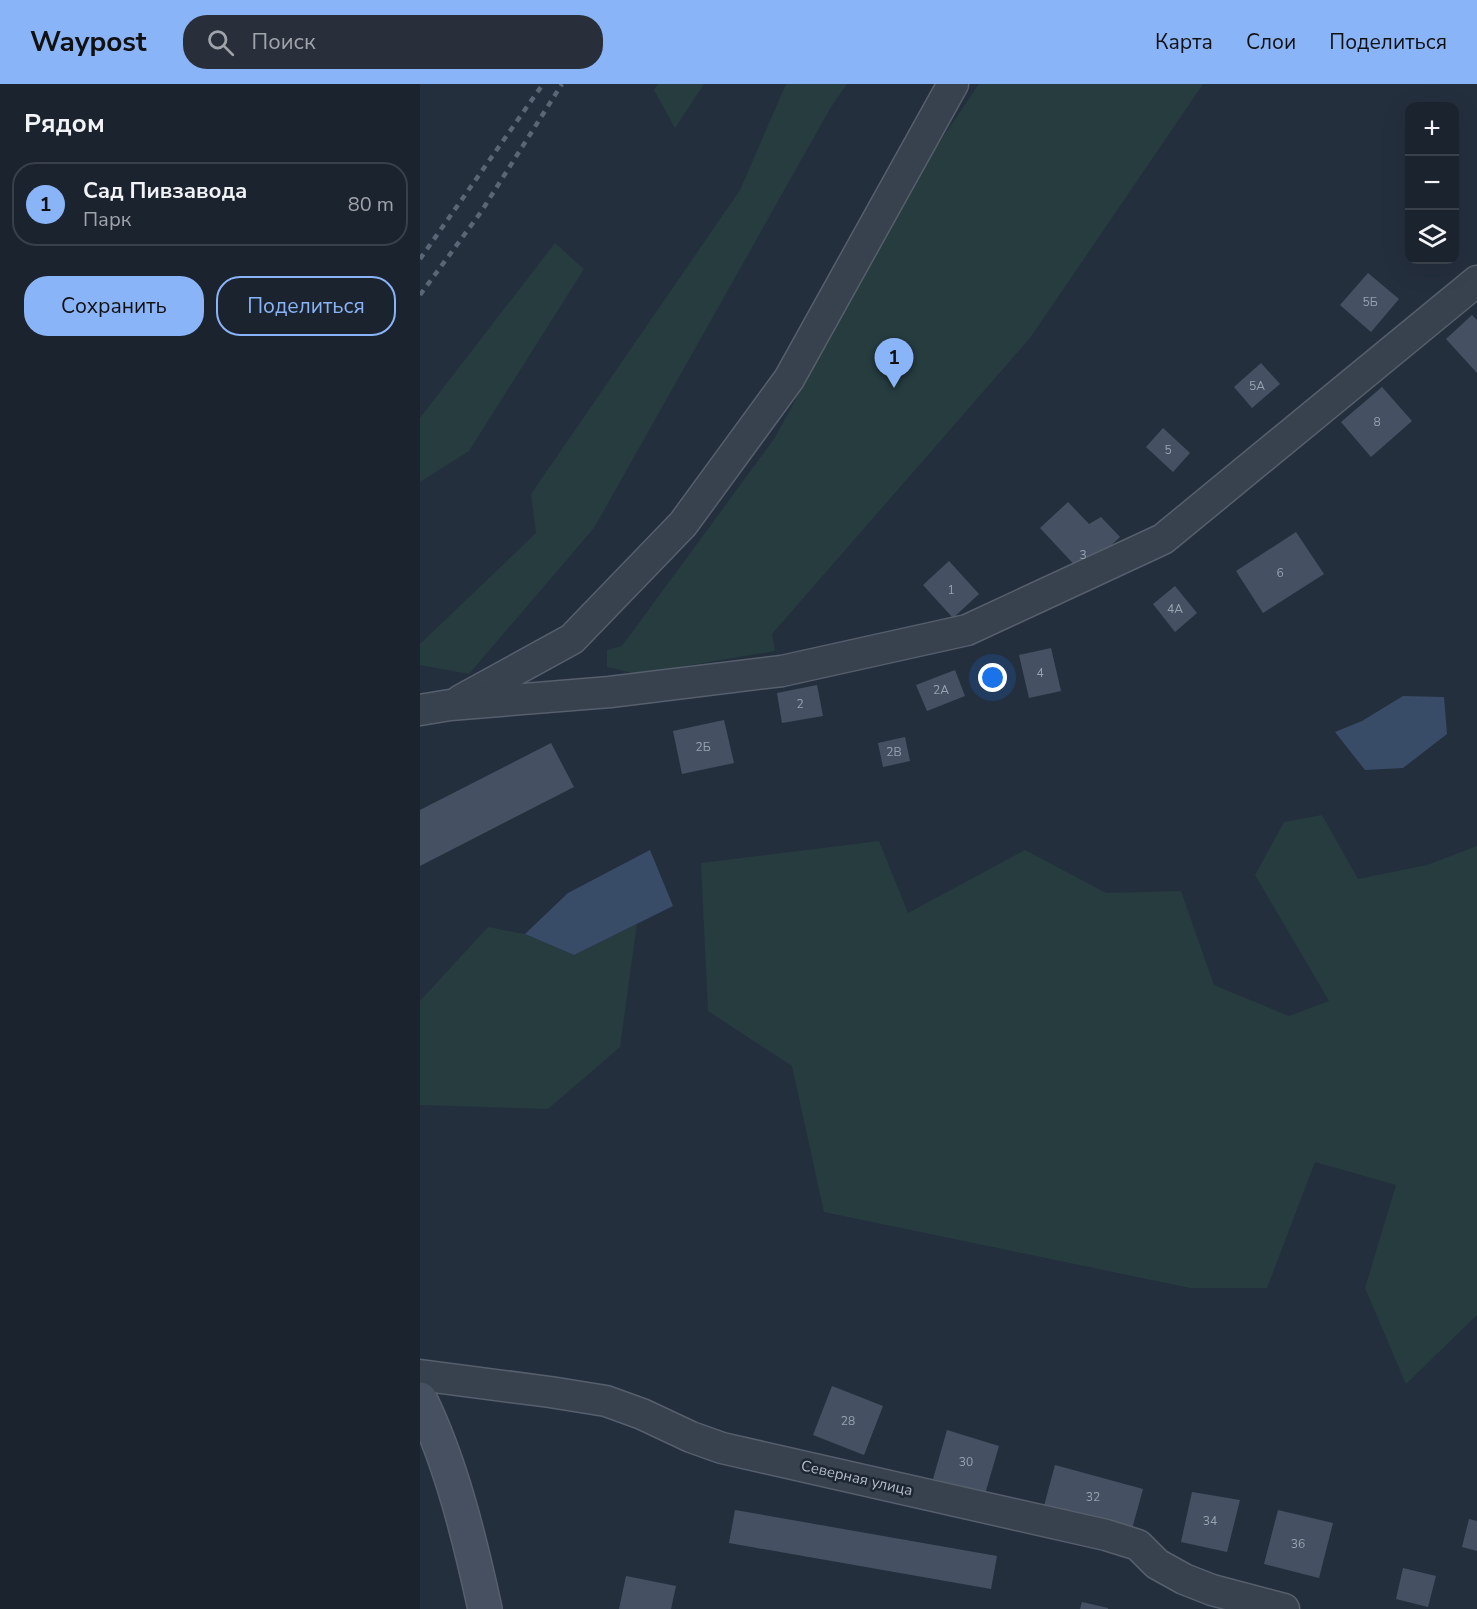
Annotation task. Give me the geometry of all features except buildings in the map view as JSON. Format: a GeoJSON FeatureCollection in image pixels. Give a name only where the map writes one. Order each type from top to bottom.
{"type":"FeatureCollection","features":[{"type":"Feature","properties":{"kind":"street"},"geometry":{"type":"LineString","coordinates":[[450,705],[573,639],[683,524],[789,379],[953,84]]}},
{"type":"Feature","properties":{"kind":"street"},"geometry":{"type":"LineString","coordinates":[[420,710],[450,705],[610,692],[782,671],[967,630],[1163,539],[1477,281]]}},
{"type":"Feature","properties":{"kind":"street","name":"Северная улица"},"geometry":{"type":"LineString","coordinates":[[420,1375],[606,1401],[722,1448],[1106,1535],[1138,1545],[1157,1564],[1184,1579],[1212,1590],[1284,1609]]}},
{"type":"Feature","properties":{"kind":"street"},"geometry":{"type":"LineString","coordinates":[[420,1399],[434,1427],[450,1476],[485,1609]]}},
{"type":"Feature","properties":{"kind":"green space"},"geometry":{"type":"Polygon","coordinates":[[[658,84],[704,84],[675,128],[654,90],[658,84]]]}},
{"type":"Feature","properties":{"kind":"green space"},"geometry":{"type":"Polygon","coordinates":[[[786,84],[847,84],[831,107],[594,528],[469,674],[420,665],[420,644],[536,533],[531,494],[740,190],[786,84]]]}},
{"type":"Feature","properties":{"kind":"green space"},"geometry":{"type":"Polygon","coordinates":[[[979,84],[1203,84],[1030,338],[772,634],[775,651],[637,674],[607,667],[607,650],[622,646],[774,439],[928,159],[979,84]]]}},
{"type":"Feature","properties":{"kind":"green space"},"geometry":{"type":"Polygon","coordinates":[[[555,243],[584,269],[469,451],[420,482],[420,418],[555,243]]]}},
{"type":"Feature","properties":{"kind":"green space"},"geometry":{"type":"Polygon","coordinates":[[[1322,815],[1358,879],[1427,865],[1477,846],[1477,1315],[1406,1384],[1365,1288],[1396,1185],[1315,1162],[1267,1288],[1190,1288],[824,1212],[792,1066],[708,1011],[701,863],[879,841],[908,913],[1025,850],[1106,893],[1181,891],[1214,985],[1289,1016],[1329,1001],[1255,875],[1284,822],[1322,815]]]}},
{"type":"Feature","properties":{"kind":"green space"},"geometry":{"type":"Polygon","coordinates":[[[637,924],[620,1047],[548,1109],[420,1105],[420,1001],[488,927],[525,934],[574,955],[637,924]]]}},
{"type":"Feature","properties":{"kind":"water"},"geometry":{"type":"Polygon","coordinates":[[[1403,696],[1444,697],[1447,734],[1403,768],[1365,770],[1335,732],[1362,721],[1403,696]]]}},
{"type":"Feature","properties":{"kind":"water"},"geometry":{"type":"Polygon","coordinates":[[[650,850],[673,906],[574,955],[525,934],[568,893],[650,850]]]}},
{"type":"Feature","properties":{"kind":"railway"},"geometry":{"type":"LineString","coordinates":[[420,259],[543,84]]}},
{"type":"Feature","properties":{"kind":"railway"},"geometry":{"type":"LineString","coordinates":[[420,295],[481,212],[562,84]]}},
{"type":"Feature","properties":{"kind":"place","name":"Сад Пивзавода"},"geometry":{"type":"Point","coordinates":[894,388]}}]}
